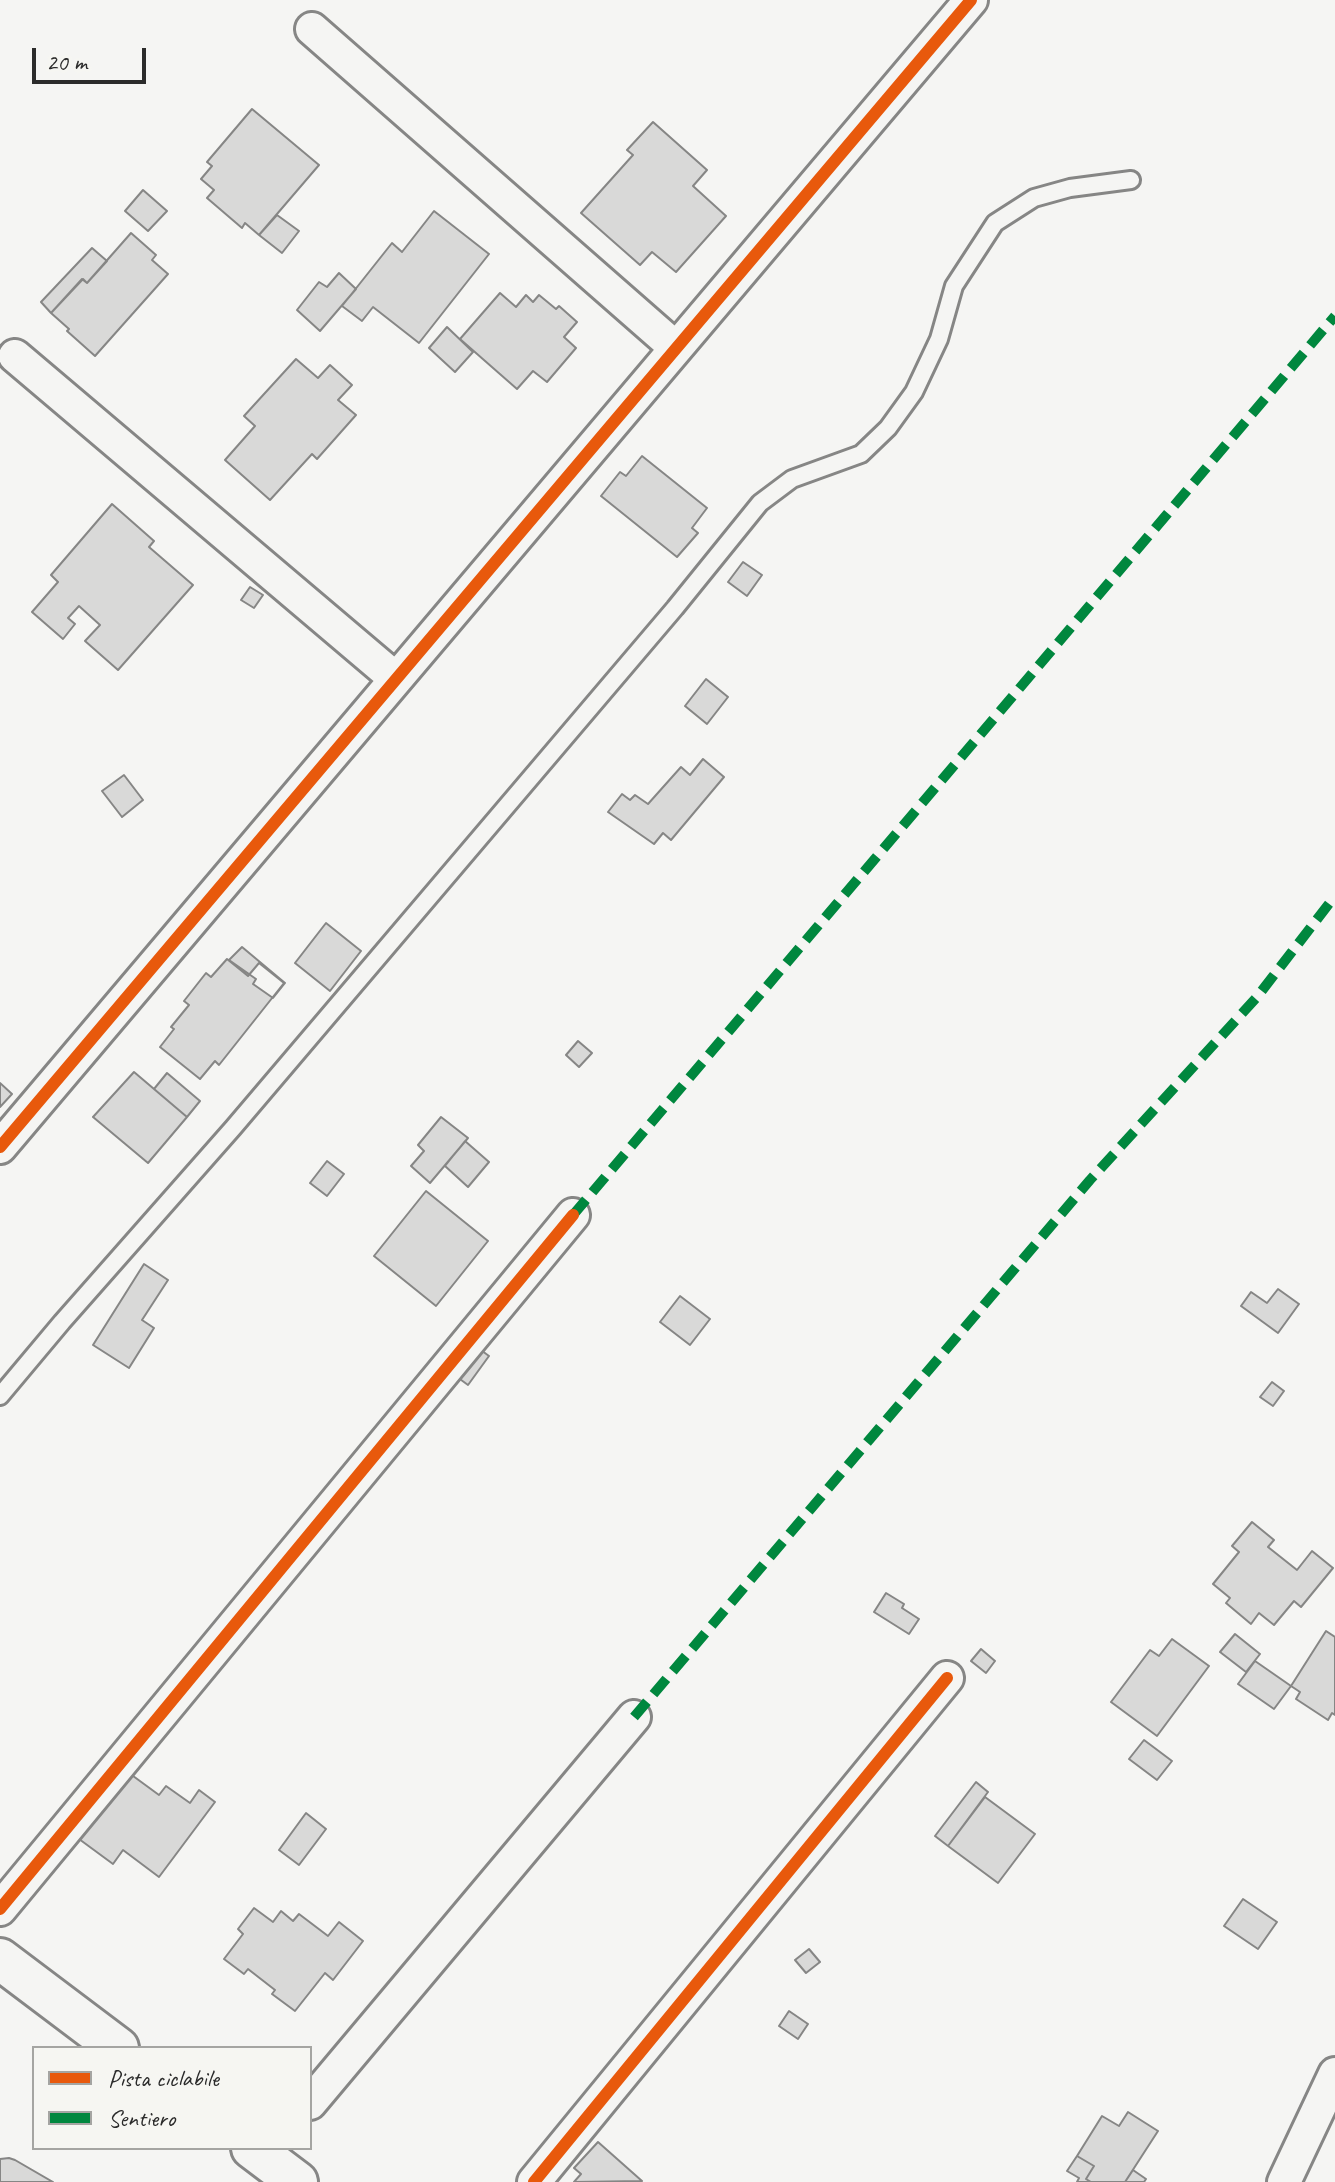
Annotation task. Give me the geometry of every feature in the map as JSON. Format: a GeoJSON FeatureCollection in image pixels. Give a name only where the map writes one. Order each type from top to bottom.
{"type":"FeatureCollection","features":[{"type":"Feature","properties":{"kind":"street"},"geometry":{"type":"LineString","coordinates":[[0,1147],[971,0]]}},
{"type":"Feature","properties":{"kind":"street"},"geometry":{"type":"LineString","coordinates":[[312,29],[676,348]]}},
{"type":"Feature","properties":{"kind":"street"},"geometry":{"type":"LineString","coordinates":[[15,356],[396,679]]}},
{"type":"Feature","properties":{"kind":"street"},"geometry":{"type":"LineString","coordinates":[[0,1909],[573,1215]]}},
{"type":"Feature","properties":{"kind":"street"},"geometry":{"type":"LineString","coordinates":[[534,2182],[947,1678]]}},
{"type":"Feature","properties":{"kind":"street"},"geometry":{"type":"LineString","coordinates":[[312,2101],[634,1717]]}},
{"type":"Feature","properties":{"kind":"street"},"geometry":{"type":"LineString","coordinates":[[0,1959],[115,2046]]}},
{"type":"Feature","properties":{"kind":"street"},"geometry":{"type":"LineString","coordinates":[[1284,2182],[1335,2074]]}},
{"type":"Feature","properties":{"kind":"street"},"geometry":{"type":"LineString","coordinates":[[263,2151],[297,2182]]}},
{"type":"Feature","properties":{"kind":"lane"},"geometry":{"type":"LineString","coordinates":[[0,1396],[243,1116],[675,608],[760,503],[792,479],[861,454],[888,428],[914,392],[939,339],[954,286],[995,223],[1034,198],[1070,188],[1131,180]]}},
{"type":"Feature","properties":{"kind":"building"},"geometry":{"type":"Polygon","coordinates":[[[252,109],[319,165],[259,235],[245,223],[242,228],[207,198],[214,190],[201,179],[212,166],[207,162],[252,109]]]}},
{"type":"Feature","properties":{"kind":"building"},"geometry":{"type":"Polygon","coordinates":[[[653,122],[707,170],[693,186],[726,216],[676,272],[652,252],[640,265],[581,213],[633,155],[627,150],[653,122]]]}},
{"type":"Feature","properties":{"kind":"building"},"geometry":{"type":"Polygon","coordinates":[[[143,190],[167,211],[148,231],[125,211],[143,190]]]}},
{"type":"Feature","properties":{"kind":"building"},"geometry":{"type":"Polygon","coordinates":[[[434,211],[489,254],[419,343],[373,307],[362,321],[342,306],[392,243],[402,252],[434,211]]]}},
{"type":"Feature","properties":{"kind":"building"},"geometry":{"type":"Polygon","coordinates":[[[277,215],[299,231],[282,253],[259,235],[277,215]]]}},
{"type":"Feature","properties":{"kind":"building"},"geometry":{"type":"Polygon","coordinates":[[[131,233],[156,255],[152,260],[168,274],[95,356],[51,313],[82,279],[87,283],[131,233]]]}},
{"type":"Feature","properties":{"kind":"building"},"geometry":{"type":"Polygon","coordinates":[[[92,248],[107,261],[87,283],[83,279],[51,313],[41,302],[92,248]]]}},
{"type":"Feature","properties":{"kind":"building"},"geometry":{"type":"Polygon","coordinates":[[[339,273],[356,289],[320,331],[297,310],[319,282],[327,287],[339,273]]]}},
{"type":"Feature","properties":{"kind":"building"},"geometry":{"type":"Polygon","coordinates":[[[500,293],[516,307],[526,295],[533,302],[539,295],[556,309],[559,306],[577,322],[564,337],[576,348],[547,382],[533,371],[517,389],[460,339],[500,293]]]}},
{"type":"Feature","properties":{"kind":"building"},"geometry":{"type":"Polygon","coordinates":[[[447,327],[473,352],[455,372],[429,348],[447,327]]]}},
{"type":"Feature","properties":{"kind":"building"},"geometry":{"type":"Polygon","coordinates":[[[296,359],[318,378],[330,365],[352,385],[338,400],[356,415],[317,459],[312,454],[270,500],[225,460],[255,426],[244,416],[296,359]]]}},
{"type":"Feature","properties":{"kind":"building"},"geometry":{"type":"Polygon","coordinates":[[[642,456],[707,508],[692,528],[698,533],[677,557],[601,496],[620,472],[626,476],[642,456]]]}},
{"type":"Feature","properties":{"kind":"building"},"geometry":{"type":"Polygon","coordinates":[[[112,504],[154,541],[149,547],[193,585],[118,670],[85,641],[100,625],[79,606],[68,618],[75,624],[63,639],[32,612],[58,582],[51,575],[112,504]]]}},
{"type":"Feature","properties":{"kind":"building"},"geometry":{"type":"Polygon","coordinates":[[[743,562],[762,575],[747,596],[728,582],[743,562]]]}},
{"type":"Feature","properties":{"kind":"building"},"geometry":{"type":"Polygon","coordinates":[[[250,587],[263,595],[254,608],[241,600],[250,587]]]}},
{"type":"Feature","properties":{"kind":"building"},"geometry":{"type":"Polygon","coordinates":[[[706,679],[728,697],[707,724],[685,706],[706,679]]]}},
{"type":"Feature","properties":{"kind":"building"},"geometry":{"type":"Polygon","coordinates":[[[703,759],[724,777],[671,840],[663,833],[654,844],[608,812],[622,794],[630,800],[635,795],[648,804],[681,767],[690,775],[703,759]]]}},
{"type":"Feature","properties":{"kind":"building"},"geometry":{"type":"Polygon","coordinates":[[[124,775],[143,800],[122,817],[102,791],[124,775]]]}},
{"type":"Feature","properties":{"kind":"building"},"geometry":{"type":"Polygon","coordinates":[[[326,923],[361,951],[330,991],[295,963],[326,923]]]}},
{"type":"Feature","properties":{"kind":"building"},"geometry":{"type":"Polygon","coordinates":[[[242,947],[285,983],[273,998],[253,984],[256,979],[229,960],[242,947]]]}},
{"type":"Feature","properties":{"kind":"building"},"geometry":{"type":"Polygon","coordinates":[[[227,959],[248,976],[259,963],[284,983],[219,1065],[215,1061],[200,1079],[160,1047],[189,1005],[184,1001],[206,973],[211,977],[227,959]]]}},
{"type":"Feature","properties":{"kind":"building"},"geometry":{"type":"Polygon","coordinates":[[[578,1041],[592,1053],[579,1067],[566,1055],[578,1041]]]}},
{"type":"Feature","properties":{"kind":"building"},"geometry":{"type":"Polygon","coordinates":[[[134,1072],[187,1117],[148,1163],[93,1117],[134,1072]]]}},
{"type":"Feature","properties":{"kind":"building"},"geometry":{"type":"Polygon","coordinates":[[[167,1073],[200,1101],[187,1117],[154,1089],[167,1073]]]}},
{"type":"Feature","properties":{"kind":"building"},"geometry":{"type":"Polygon","coordinates":[[[0,1083],[12,1094],[0,1107],[0,1083]]]}},
{"type":"Feature","properties":{"kind":"building"},"geometry":{"type":"Polygon","coordinates":[[[441,1117],[468,1138],[430,1183],[411,1166],[424,1151],[418,1145],[441,1117]]]}},
{"type":"Feature","properties":{"kind":"building"},"geometry":{"type":"Polygon","coordinates":[[[465,1141],[489,1162],[468,1187],[445,1166],[465,1141]]]}},
{"type":"Feature","properties":{"kind":"building"},"geometry":{"type":"Polygon","coordinates":[[[327,1161],[344,1174],[327,1196],[310,1183],[327,1161]]]}},
{"type":"Feature","properties":{"kind":"building"},"geometry":{"type":"Polygon","coordinates":[[[426,1191],[488,1241],[436,1306],[374,1256],[426,1191]]]}},
{"type":"Feature","properties":{"kind":"building"},"geometry":{"type":"Polygon","coordinates":[[[144,1264],[168,1280],[142,1320],[154,1328],[129,1368],[93,1345],[144,1264]]]}},
{"type":"Feature","properties":{"kind":"building"},"geometry":{"type":"Polygon","coordinates":[[[1278,1289],[1299,1304],[1278,1333],[1241,1306],[1251,1292],[1267,1303],[1278,1289]]]}},
{"type":"Feature","properties":{"kind":"building"},"geometry":{"type":"Polygon","coordinates":[[[680,1296],[710,1319],[690,1345],[660,1322],[680,1296]]]}},
{"type":"Feature","properties":{"kind":"building"},"geometry":{"type":"Polygon","coordinates":[[[474,1345],[489,1356],[468,1385],[453,1374],[474,1345]]]}},
{"type":"Feature","properties":{"kind":"building"},"geometry":{"type":"Polygon","coordinates":[[[1272,1382],[1284,1391],[1273,1406],[1260,1397],[1272,1382]]]}},
{"type":"Feature","properties":{"kind":"building"},"geometry":{"type":"Polygon","coordinates":[[[1252,1522],[1274,1540],[1268,1547],[1297,1570],[1312,1551],[1333,1568],[1301,1607],[1294,1601],[1274,1625],[1259,1613],[1251,1624],[1226,1603],[1230,1598],[1213,1584],[1239,1552],[1232,1546],[1252,1522]]]}},
{"type":"Feature","properties":{"kind":"building"},"geometry":{"type":"Polygon","coordinates":[[[886,1593],[904,1604],[902,1608],[919,1619],[909,1634],[874,1612],[886,1593]]]}},
{"type":"Feature","properties":{"kind":"building"},"geometry":{"type":"Polygon","coordinates":[[[1326,1631],[1335,1637],[1335,1715],[1332,1713],[1328,1720],[1296,1699],[1300,1692],[1291,1686],[1326,1631]]]}},
{"type":"Feature","properties":{"kind":"building"},"geometry":{"type":"Polygon","coordinates":[[[1235,1634],[1260,1654],[1246,1672],[1220,1652],[1235,1634]]]}},
{"type":"Feature","properties":{"kind":"building"},"geometry":{"type":"Polygon","coordinates":[[[1172,1639],[1209,1666],[1157,1736],[1111,1702],[1150,1650],[1159,1656],[1172,1639]]]}},
{"type":"Feature","properties":{"kind":"building"},"geometry":{"type":"Polygon","coordinates":[[[981,1649],[995,1661],[986,1673],[971,1661],[981,1649]]]}},
{"type":"Feature","properties":{"kind":"building"},"geometry":{"type":"Polygon","coordinates":[[[1255,1661],[1291,1686],[1274,1709],[1238,1684],[1255,1661]]]}},
{"type":"Feature","properties":{"kind":"building"},"geometry":{"type":"Polygon","coordinates":[[[1144,1740],[1172,1761],[1157,1780],[1129,1759],[1144,1740]]]}},
{"type":"Feature","properties":{"kind":"building"},"geometry":{"type":"Polygon","coordinates":[[[129,1773],[159,1795],[166,1786],[190,1803],[199,1790],[215,1802],[159,1877],[123,1850],[113,1864],[79,1839],[129,1773]]]}},
{"type":"Feature","properties":{"kind":"building"},"geometry":{"type":"Polygon","coordinates":[[[976,1782],[988,1792],[948,1846],[935,1836],[976,1782]]]}},
{"type":"Feature","properties":{"kind":"building"},"geometry":{"type":"Polygon","coordinates":[[[985,1797],[1035,1834],[998,1883],[948,1846],[985,1797]]]}},
{"type":"Feature","properties":{"kind":"building"},"geometry":{"type":"Polygon","coordinates":[[[306,1813],[326,1829],[299,1865],[279,1850],[306,1813]]]}},
{"type":"Feature","properties":{"kind":"building"},"geometry":{"type":"Polygon","coordinates":[[[1243,1899],[1277,1922],[1258,1949],[1224,1926],[1243,1899]]]}},
{"type":"Feature","properties":{"kind":"building"},"geometry":{"type":"Polygon","coordinates":[[[254,1908],[273,1922],[281,1911],[293,1921],[299,1914],[328,1936],[339,1922],[363,1941],[333,1980],[325,1973],[295,2011],[272,1994],[275,1990],[248,1969],[244,1974],[224,1959],[243,1934],[238,1929],[254,1908]]]}},
{"type":"Feature","properties":{"kind":"building"},"geometry":{"type":"Polygon","coordinates":[[[809,1949],[820,1962],[806,1973],[795,1960],[809,1949]]]}},
{"type":"Feature","properties":{"kind":"building"},"geometry":{"type":"Polygon","coordinates":[[[789,2011],[808,2024],[798,2039],[779,2026],[789,2011]]]}},
{"type":"Feature","properties":{"kind":"building"},"geometry":{"type":"Polygon","coordinates":[[[1128,2112],[1158,2131],[1125,2182],[1091,2182],[1086,2179],[1094,2166],[1077,2156],[1102,2116],[1119,2126],[1128,2112]]]}},
{"type":"Feature","properties":{"kind":"building"},"geometry":{"type":"Polygon","coordinates":[[[598,2142],[642,2181],[574,2182],[581,2174],[574,2168],[598,2142]]]}},
{"type":"Feature","properties":{"kind":"building"},"geometry":{"type":"Polygon","coordinates":[[[1077,2156],[1094,2166],[1086,2179],[1091,2182],[1077,2182],[1079,2178],[1067,2171],[1077,2156]]]}},
{"type":"Feature","properties":{"kind":"building"},"geometry":{"type":"Polygon","coordinates":[[[9,2158],[53,2182],[0,2182],[0,2159],[9,2158]]]}},
{"type":"Feature","properties":{"kind":"building"},"geometry":{"type":"Polygon","coordinates":[[[1133,2170],[1146,2179],[1144,2182],[1125,2182],[1133,2170]]]}},
{"type":"Feature","properties":{"kind":"marked path"},"geometry":{"type":"LineString","coordinates":[[573,1215],[1335,316]]}},
{"type":"Feature","properties":{"kind":"marked path"},"geometry":{"type":"LineString","coordinates":[[634,1717],[1090,1180],[1257,997],[1335,896]]}},
{"type":"Feature","properties":{"kind":"cycle path"},"geometry":{"type":"LineString","coordinates":[[0,1147],[971,0]]}},
{"type":"Feature","properties":{"kind":"cycle path"},"geometry":{"type":"LineString","coordinates":[[0,1909],[573,1215]]}},
{"type":"Feature","properties":{"kind":"cycle path"},"geometry":{"type":"LineString","coordinates":[[534,2182],[947,1678]]}}]}
